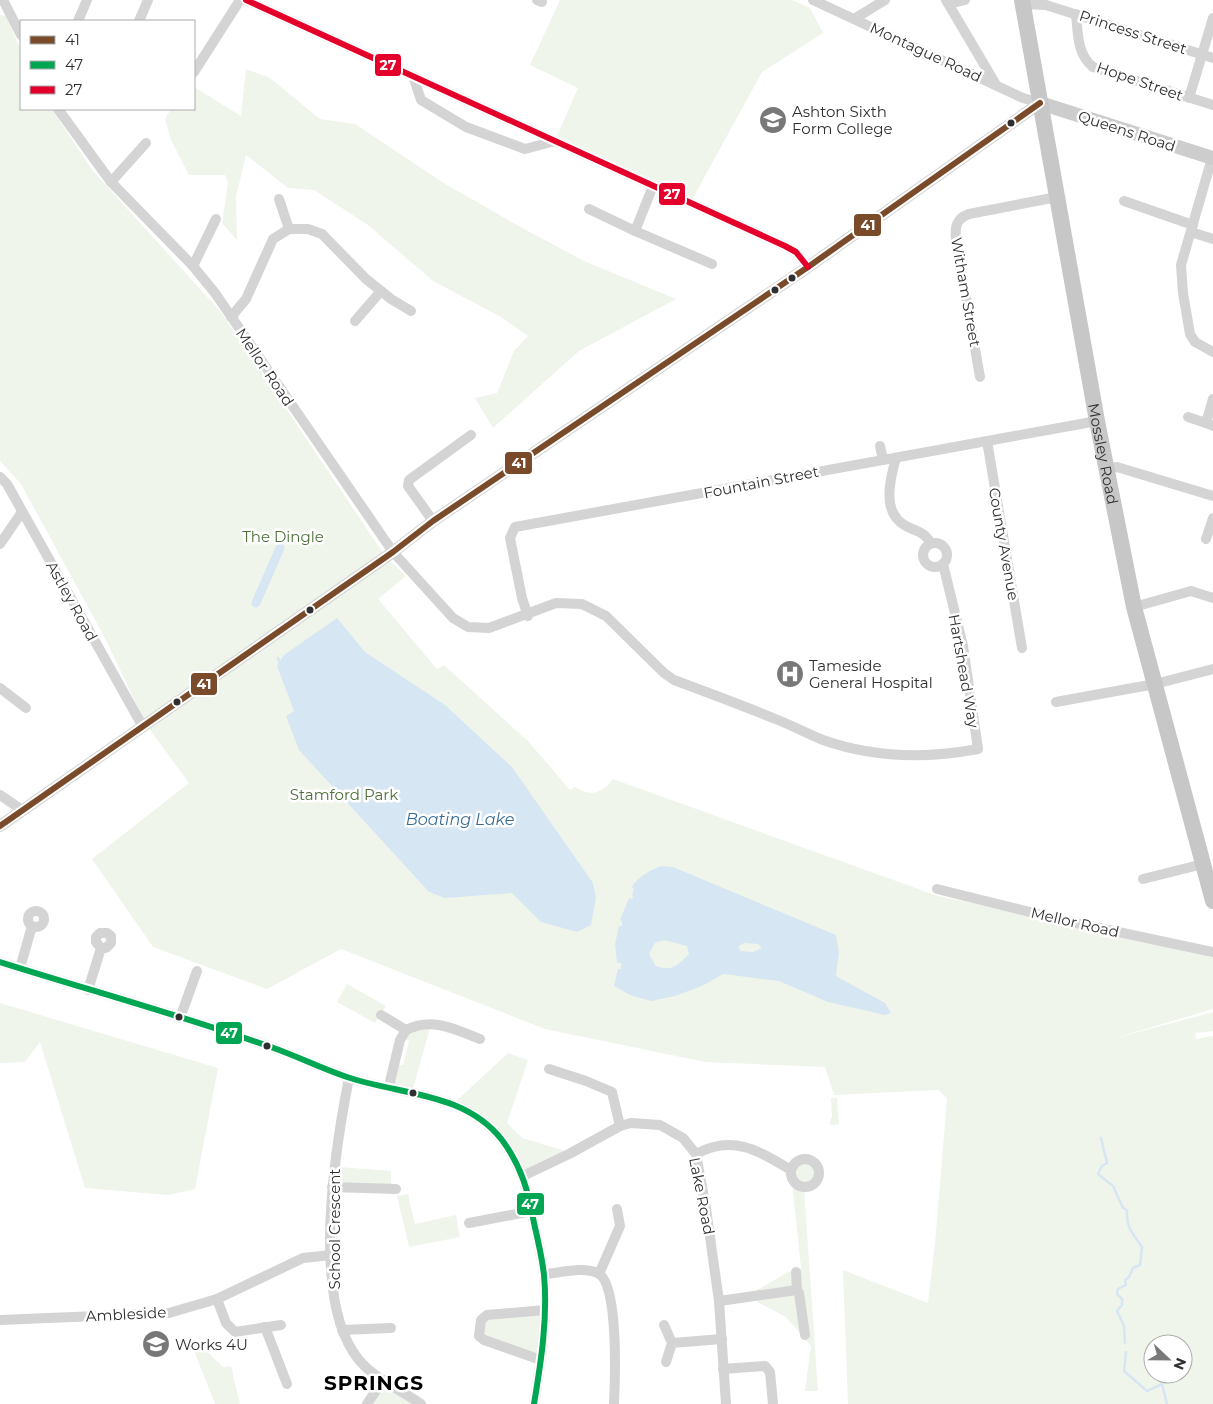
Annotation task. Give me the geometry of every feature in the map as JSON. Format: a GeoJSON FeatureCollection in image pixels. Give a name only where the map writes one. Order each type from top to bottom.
{"type":"FeatureCollection","features":[{"type":"Feature","properties":{"kind":"main road","name":"Mossley Road"},"geometry":{"type":"LineString","coordinates":[[1023,2],[1096,421],[1134,607],[1213,901]]}},
{"type":"Feature","properties":{"kind":"main road","name":"Queens Road"},"geometry":{"type":"LineString","coordinates":[[1040,103],[1212,158]]}},
{"type":"Feature","properties":{"kind":"street"},"geometry":{"type":"LineString","coordinates":[[3,0],[20,33]]}},
{"type":"Feature","properties":{"kind":"street"},"geometry":{"type":"LineString","coordinates":[[78,20],[87,0]]}},
{"type":"Feature","properties":{"kind":"street"},"geometry":{"type":"LineString","coordinates":[[139,20],[148,0]]}},
{"type":"Feature","properties":{"kind":"street"},"geometry":{"type":"LineString","coordinates":[[195,70],[240,0]]}},
{"type":"Feature","properties":{"kind":"street"},"geometry":{"type":"LineString","coordinates":[[246,0],[785,246],[796,252],[808,267]]}},
{"type":"Feature","properties":{"kind":"street","name":"Montague Road"},"geometry":{"type":"LineString","coordinates":[[813,0],[828,3],[854,18],[995,83],[1023,98],[1040,103]]}},
{"type":"Feature","properties":{"kind":"street"},"geometry":{"type":"LineString","coordinates":[[854,18],[885,0]]}},
{"type":"Feature","properties":{"kind":"street"},"geometry":{"type":"LineString","coordinates":[[965,0],[948,2],[995,83]]}},
{"type":"Feature","properties":{"kind":"street","name":"Princess Street"},"geometry":{"type":"LineString","coordinates":[[1023,2],[1046,5],[1213,58]]}},
{"type":"Feature","properties":{"kind":"street","name":"Hope Street"},"geometry":{"type":"LineString","coordinates":[[1076,14],[1080,47],[1084,60],[1093,67],[1213,106]]}},
{"type":"Feature","properties":{"kind":"street"},"geometry":{"type":"LineString","coordinates":[[1189,98],[1213,18]]}},
{"type":"Feature","properties":{"kind":"street"},"geometry":{"type":"LineString","coordinates":[[413,76],[421,100],[466,127],[525,149],[555,141]]}},
{"type":"Feature","properties":{"kind":"street"},"geometry":{"type":"LineString","coordinates":[[0,826],[393,552],[434,521],[808,267],[1040,103]]}},
{"type":"Feature","properties":{"kind":"street","name":"Mellor Road"},"geometry":{"type":"LineString","coordinates":[[61,110],[111,182],[193,266],[231,317],[393,552],[453,618],[468,627],[490,628],[528,616]]}},
{"type":"Feature","properties":{"kind":"street"},"geometry":{"type":"LineString","coordinates":[[111,182],[146,143]]}},
{"type":"Feature","properties":{"kind":"street"},"geometry":{"type":"LineString","coordinates":[[1212,158],[1181,265],[1183,293],[1190,334],[1195,342],[1213,352]]}},
{"type":"Feature","properties":{"kind":"street"},"geometry":{"type":"LineString","coordinates":[[635,231],[653,186]]}},
{"type":"Feature","properties":{"kind":"street","name":"Witham Street"},"geometry":{"type":"LineString","coordinates":[[980,377],[956,241],[955,229],[957,222],[969,214],[1057,197]]}},
{"type":"Feature","properties":{"kind":"street"},"geometry":{"type":"LineString","coordinates":[[279,199],[289,229]]}},
{"type":"Feature","properties":{"kind":"street"},"geometry":{"type":"LineString","coordinates":[[1124,202],[1192,228],[1213,239]]}},
{"type":"Feature","properties":{"kind":"street"},"geometry":{"type":"LineString","coordinates":[[589,209],[712,264]]}},
{"type":"Feature","properties":{"kind":"street"},"geometry":{"type":"LineString","coordinates":[[193,266],[216,219]]}},
{"type":"Feature","properties":{"kind":"street"},"geometry":{"type":"LineString","coordinates":[[231,317],[246,299],[273,239],[289,229],[308,229],[322,234],[381,291],[411,310]]}},
{"type":"Feature","properties":{"kind":"street"},"geometry":{"type":"LineString","coordinates":[[356,321],[381,291]]}},
{"type":"Feature","properties":{"kind":"street"},"geometry":{"type":"LineString","coordinates":[[1188,417],[1209,424],[1213,399]]}},
{"type":"Feature","properties":{"kind":"street","name":"Fountain Street"},"geometry":{"type":"LineString","coordinates":[[528,616],[522,598],[510,538],[515,527],[1096,421]]}},
{"type":"Feature","properties":{"kind":"street"},"geometry":{"type":"LineString","coordinates":[[434,521],[408,486],[409,480],[471,435]]}},
{"type":"Feature","properties":{"kind":"street","name":"County Avenue"},"geometry":{"type":"LineString","coordinates":[[987,441],[1022,648]]}},
{"type":"Feature","properties":{"kind":"street"},"geometry":{"type":"LineString","coordinates":[[880,446],[883,460]]}},
{"type":"Feature","properties":{"kind":"street"},"geometry":{"type":"LineString","coordinates":[[896,458],[889,488],[890,503],[896,517],[905,526],[923,532],[931,543]]}},
{"type":"Feature","properties":{"kind":"street"},"geometry":{"type":"LineString","coordinates":[[1106,469],[1117,467],[1213,496]]}},
{"type":"Feature","properties":{"kind":"street","name":"Astley Road"},"geometry":{"type":"LineString","coordinates":[[0,477],[7,484],[143,727]]}},
{"type":"Feature","properties":{"kind":"street"},"geometry":{"type":"LineString","coordinates":[[0,544],[22,512]]}},
{"type":"Feature","properties":{"kind":"street"},"geometry":{"type":"LineString","coordinates":[[1206,539],[1213,518]]}},
{"type":"Feature","properties":{"kind":"street"},"geometry":{"type":"LineString","coordinates":[[931,543],[939,543],[946,549],[947,557],[943,564],[932,567],[923,560],[924,548],[931,543]]}},
{"type":"Feature","properties":{"kind":"street","name":"Hartshead Way"},"geometry":{"type":"LineString","coordinates":[[528,616],[556,603],[582,604],[606,616],[664,673],[674,680],[842,746],[884,755],[936,755],[978,749],[963,646],[943,564]]}},
{"type":"Feature","properties":{"kind":"street"},"geometry":{"type":"LineString","coordinates":[[1134,607],[1191,591],[1213,598]]}},
{"type":"Feature","properties":{"kind":"street"},"geometry":{"type":"LineString","coordinates":[[1056,702],[1155,684],[1213,669]]}},
{"type":"Feature","properties":{"kind":"street"},"geometry":{"type":"LineString","coordinates":[[0,688],[26,708]]}},
{"type":"Feature","properties":{"kind":"street"},"geometry":{"type":"LineString","coordinates":[[0,795],[22,810]]}},
{"type":"Feature","properties":{"kind":"street"},"geometry":{"type":"LineString","coordinates":[[1143,879],[1203,864]]}},
{"type":"Feature","properties":{"kind":"street","name":"Mellor Road"},"geometry":{"type":"LineString","coordinates":[[938,889],[1062,920],[1213,952]]}},
{"type":"Feature","properties":{"kind":"street"},"geometry":{"type":"LineString","coordinates":[[20,968],[32,926]]}},
{"type":"Feature","properties":{"kind":"street"},"geometry":{"type":"LineString","coordinates":[[88,990],[101,948]]}},
{"type":"Feature","properties":{"kind":"street"},"geometry":{"type":"LineString","coordinates":[[0,962],[268,1046],[348,1078],[428,1096],[465,1110],[501,1139],[523,1176],[532,1210],[544,1274],[545,1310],[541,1360],[534,1404]]}},
{"type":"Feature","properties":{"kind":"street"},"geometry":{"type":"LineString","coordinates":[[180,1018],[197,971]]}},
{"type":"Feature","properties":{"kind":"street"},"geometry":{"type":"LineString","coordinates":[[381,1015],[406,1030]]}},
{"type":"Feature","properties":{"kind":"street"},"geometry":{"type":"LineString","coordinates":[[389,1086],[400,1040],[406,1030],[423,1024],[443,1024],[480,1039]]}},
{"type":"Feature","properties":{"kind":"street"},"geometry":{"type":"LineString","coordinates":[[550,1069],[612,1092],[620,1126]]}},
{"type":"Feature","properties":{"kind":"street","name":"School Crescent"},"geometry":{"type":"LineString","coordinates":[[348,1078],[337,1140],[332,1187],[331,1254],[335,1306],[342,1330],[360,1360],[383,1380],[421,1404]]}},
{"type":"Feature","properties":{"kind":"street","name":"Lake Road"},"geometry":{"type":"LineString","coordinates":[[523,1176],[569,1154],[620,1126],[640,1122],[660,1125],[683,1138],[696,1154],[706,1209],[722,1339],[726,1404]]}},
{"type":"Feature","properties":{"kind":"street"},"geometry":{"type":"LineString","coordinates":[[696,1154],[717,1146],[744,1146],[764,1153],[791,1170]]}},
{"type":"Feature","properties":{"kind":"street"},"geometry":{"type":"LineString","coordinates":[[332,1187],[396,1189]]}},
{"type":"Feature","properties":{"kind":"street"},"geometry":{"type":"LineString","coordinates":[[599,1274],[620,1226],[618,1209]]}},
{"type":"Feature","properties":{"kind":"street"},"geometry":{"type":"LineString","coordinates":[[470,1223],[532,1210]]}},
{"type":"Feature","properties":{"kind":"street","name":"Ambleside"},"geometry":{"type":"LineString","coordinates":[[0,1320],[169,1313],[217,1299],[304,1258],[331,1254]]}},
{"type":"Feature","properties":{"kind":"street"},"geometry":{"type":"LineString","coordinates":[[544,1274],[586,1271],[599,1274],[608,1287],[614,1335],[614,1404]]}},
{"type":"Feature","properties":{"kind":"street"},"geometry":{"type":"LineString","coordinates":[[796,1272],[797,1290],[805,1335]]}},
{"type":"Feature","properties":{"kind":"street"},"geometry":{"type":"LineString","coordinates":[[718,1301],[797,1290]]}},
{"type":"Feature","properties":{"kind":"street"},"geometry":{"type":"LineString","coordinates":[[217,1299],[226,1323],[235,1332],[282,1325]]}},
{"type":"Feature","properties":{"kind":"street"},"geometry":{"type":"LineString","coordinates":[[541,1360],[484,1340],[479,1336],[481,1320],[487,1315],[545,1310]]}},
{"type":"Feature","properties":{"kind":"street"},"geometry":{"type":"LineString","coordinates":[[664,1325],[672,1343],[666,1362]]}},
{"type":"Feature","properties":{"kind":"street"},"geometry":{"type":"LineString","coordinates":[[264,1327],[287,1384]]}},
{"type":"Feature","properties":{"kind":"street"},"geometry":{"type":"LineString","coordinates":[[342,1330],[392,1328]]}},
{"type":"Feature","properties":{"kind":"street"},"geometry":{"type":"LineString","coordinates":[[672,1343],[722,1339]]}},
{"type":"Feature","properties":{"kind":"street"},"geometry":{"type":"LineString","coordinates":[[723,1369],[765,1366],[770,1372],[773,1404]]}},
{"type":"Feature","properties":{"kind":"street"},"geometry":{"type":"LineString","coordinates":[[367,1404],[383,1380]]}},
{"type":"Feature","properties":{"kind":"green space"},"geometry":{"type":"Polygon","coordinates":[[[560,0],[792,0],[810,8],[823,33],[762,72],[693,198],[557,136],[578,88],[530,65],[560,0]]]}},
{"type":"Feature","properties":{"kind":"green space","name":"Stamford Park"},"geometry":{"type":"Polygon","coordinates":[[[0,15],[6,16],[20,48],[20,110],[53,110],[92,170],[221,312],[385,556],[406,576],[378,599],[437,669],[444,665],[528,741],[570,790],[575,787],[591,793],[600,791],[613,779],[938,896],[1213,952],[1213,1009],[1112,1039],[1213,1012],[1213,1031],[1195,1033],[1196,1039],[1213,1036],[1213,1404],[848,1404],[843,1270],[928,1303],[947,1099],[939,1090],[834,1095],[825,1067],[705,1062],[545,1029],[341,949],[267,989],[153,947],[92,859],[189,783],[145,723],[107,642],[21,484],[0,461],[0,15]]]}},
{"type":"Feature","properties":{"kind":"green space"},"geometry":{"type":"Polygon","coordinates":[[[246,69],[270,78],[320,119],[355,124],[442,182],[584,261],[676,299],[579,351],[493,428],[475,398],[497,393],[514,351],[528,336],[501,317],[433,281],[368,225],[314,190],[288,188],[246,155],[236,197],[237,240],[222,223],[228,183],[225,175],[189,175],[171,140],[165,119],[170,110],[195,110],[195,88],[241,116],[246,69]]]}},
{"type":"Feature","properties":{"kind":"green space"},"geometry":{"type":"Polygon","coordinates":[[[347,984],[386,1006],[375,1023],[337,1002],[347,984]]]}},
{"type":"Feature","properties":{"kind":"green space"},"geometry":{"type":"Polygon","coordinates":[[[0,1003],[218,1068],[195,1189],[168,1195],[85,1188],[40,1042],[25,1062],[0,1063],[0,1003]]]}},
{"type":"Feature","properties":{"kind":"green space"},"geometry":{"type":"Polygon","coordinates":[[[431,1024],[412,1092],[389,1086],[393,1066],[403,1065],[409,1041],[402,1037],[431,1024]]]}},
{"type":"Feature","properties":{"kind":"green space"},"geometry":{"type":"Polygon","coordinates":[[[508,1053],[528,1060],[507,1123],[522,1138],[566,1151],[523,1176],[501,1139],[453,1104],[508,1053]]]}},
{"type":"Feature","properties":{"kind":"green space"},"geometry":{"type":"Polygon","coordinates":[[[831,1098],[837,1098],[839,1124],[829,1125],[832,1116],[831,1098]]]}},
{"type":"Feature","properties":{"kind":"green space"},"geometry":{"type":"Polygon","coordinates":[[[808,1159],[816,1164],[819,1171],[816,1182],[804,1188],[818,1391],[805,1391],[811,1346],[786,1317],[757,1302],[754,1292],[788,1272],[796,1272],[801,1268],[791,1174],[796,1162],[808,1159]]]}},
{"type":"Feature","properties":{"kind":"green space"},"geometry":{"type":"Polygon","coordinates":[[[339,1167],[391,1171],[391,1189],[332,1187],[339,1167]]]}},
{"type":"Feature","properties":{"kind":"green space"},"geometry":{"type":"Polygon","coordinates":[[[408,1194],[415,1224],[456,1215],[460,1237],[409,1247],[397,1196],[408,1194]]]}},
{"type":"Feature","properties":{"kind":"green space"},"geometry":{"type":"Polygon","coordinates":[[[545,1310],[541,1360],[484,1340],[481,1320],[545,1310]]]}},
{"type":"Feature","properties":{"kind":"green space"},"geometry":{"type":"Polygon","coordinates":[[[196,1341],[223,1367],[231,1366],[240,1404],[215,1404],[193,1348],[196,1341]]]}},
{"type":"Feature","properties":{"kind":"green space"},"geometry":{"type":"Polygon","coordinates":[[[383,1380],[421,1404],[367,1404],[383,1380]]]}},
{"type":"Feature","properties":{"kind":"water","name":"Boating Lake"},"geometry":{"type":"Polygon","coordinates":[[[337,618],[365,652],[445,705],[512,767],[593,883],[596,898],[591,925],[577,932],[541,922],[512,893],[445,898],[429,892],[299,750],[286,716],[294,711],[277,666],[284,655],[337,618]]]}},
{"type":"Feature","properties":{"kind":"water"},"geometry":{"type":"Polygon","coordinates":[[[662,866],[673,867],[836,935],[839,952],[836,976],[885,1003],[891,1013],[885,1015],[828,1002],[779,981],[723,974],[702,986],[675,996],[651,1001],[630,995],[614,986],[618,969],[621,969],[621,963],[617,963],[615,944],[619,926],[622,926],[622,921],[620,920],[629,898],[632,899],[633,896],[634,889],[632,887],[634,883],[649,871],[662,866]],[[664,940],[655,943],[649,954],[656,966],[671,968],[689,954],[687,946],[664,940]],[[744,943],[739,946],[740,951],[753,952],[762,948],[758,944],[744,943]]]}},
{"type":"Feature","properties":{"kind":"waterway"},"geometry":{"type":"LineString","coordinates":[[256,603],[280,548]]}},
{"type":"Feature","properties":{"kind":"waterway"},"geometry":{"type":"LineString","coordinates":[[278,658],[280,664]]}},
{"type":"Feature","properties":{"kind":"waterway"},"geometry":{"type":"LineString","coordinates":[[1101,1138],[1107,1163],[1102,1166],[1098,1174],[1113,1186],[1123,1208],[1127,1210],[1131,1230],[1142,1247],[1140,1265],[1133,1268],[1129,1277],[1125,1280],[1126,1285],[1118,1289],[1117,1294],[1122,1299],[1122,1305],[1117,1311],[1124,1326],[1125,1343]]}},
{"type":"Feature","properties":{"kind":"waterway"},"geometry":{"type":"LineString","coordinates":[[1126,1352],[1124,1371],[1147,1391],[1162,1384],[1167,1404]]}},
{"type":"Feature","properties":{"kind":"transit line","name":"27"},"geometry":{"type":"LineString","coordinates":[[246,0],[785,246],[796,252],[808,267]]}},
{"type":"Feature","properties":{"kind":"transit line","name":"41"},"geometry":{"type":"LineString","coordinates":[[0,826],[393,552],[433,521],[808,267],[1040,103]]}},
{"type":"Feature","properties":{"kind":"transit line","name":"47"},"geometry":{"type":"LineString","coordinates":[[0,962],[235,1035],[347,1077],[430,1097],[470,1112],[487,1124],[502,1140],[519,1169],[530,1201],[542,1262],[545,1307],[541,1356],[534,1404]]}},
{"type":"Feature","properties":{"kind":"place","name":"Ashton Sixth Form College"},"geometry":{"type":"Point","coordinates":[773,120]}},
{"type":"Feature","properties":{"kind":"place","name":"Tameside General Hospital"},"geometry":{"type":"Point","coordinates":[790,674]}},
{"type":"Feature","properties":{"kind":"place","name":"Works 4U"},"geometry":{"type":"Point","coordinates":[156,1344]}},
{"type":"Feature","properties":{"kind":"district","name":"SPRINGS"},"geometry":{"type":"Point","coordinates":[374,1383]}},
{"type":"Feature","properties":{"kind":"park label","name":"The Dingle"},"geometry":{"type":"Point","coordinates":[283,536]}}]}
